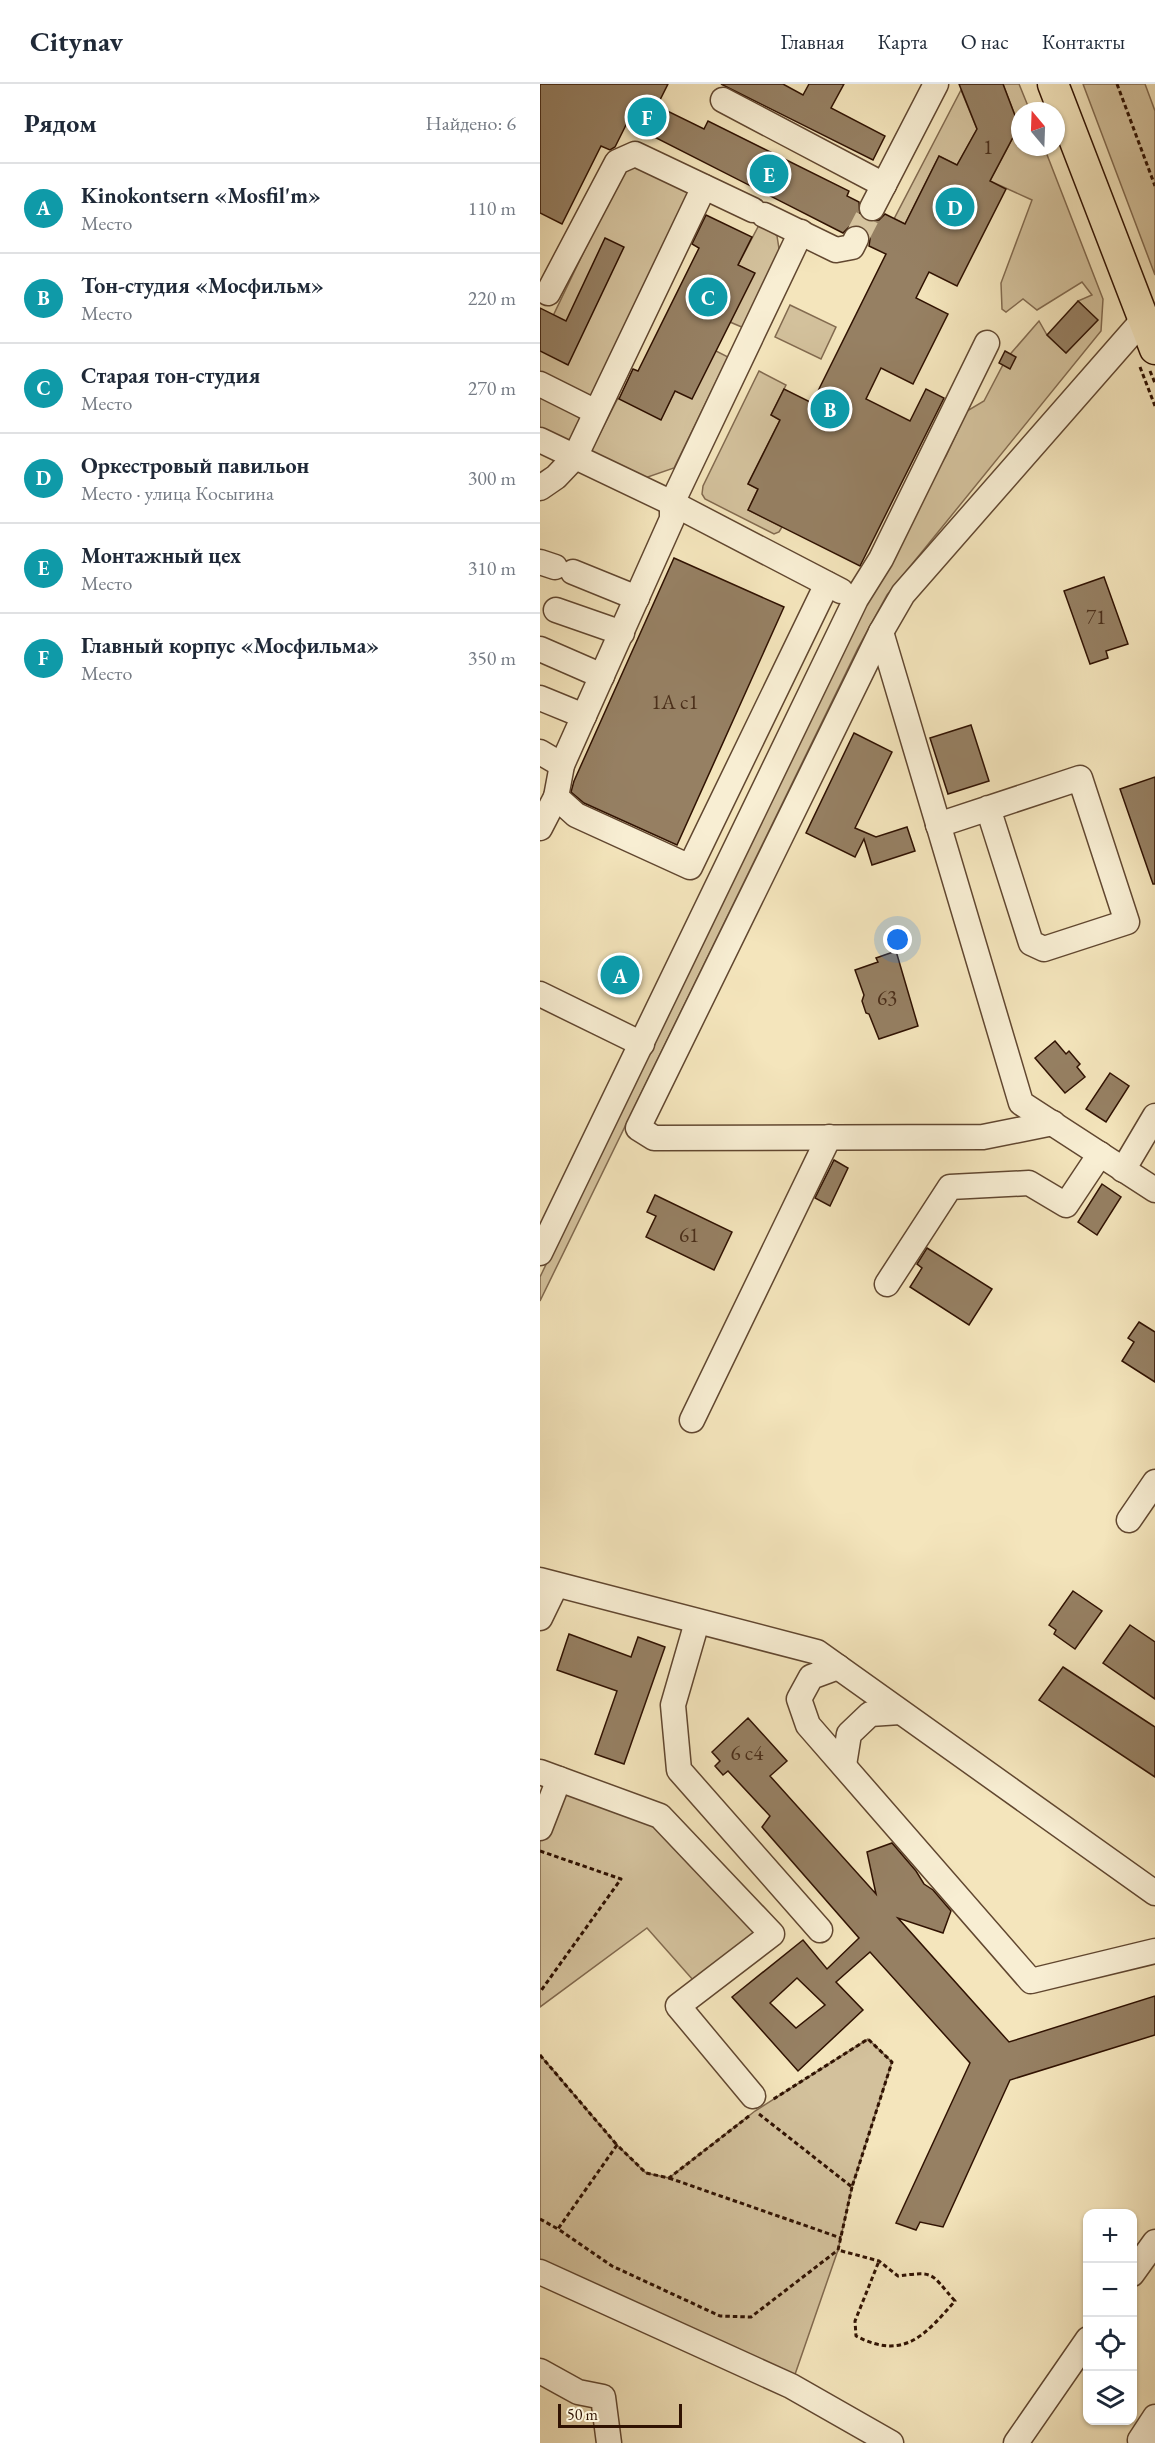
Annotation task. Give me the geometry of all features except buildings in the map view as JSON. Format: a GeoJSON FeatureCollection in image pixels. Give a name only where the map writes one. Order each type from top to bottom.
{"type":"FeatureCollection","features":[{"type":"Feature","properties":{"kind":"main road"},"geometry":{"type":"LineString","coordinates":[[1053,84],[1155,350]]}},
{"type":"Feature","properties":{"kind":"street"},"geometry":{"type":"LineString","coordinates":[[872,208],[936,84]]}},
{"type":"Feature","properties":{"kind":"street"},"geometry":{"type":"LineString","coordinates":[[723,100],[884,185]]}},
{"type":"Feature","properties":{"kind":"street"},"geometry":{"type":"LineString","coordinates":[[549,293],[617,162],[635,154],[836,250],[852,247],[856,239]]}},
{"type":"Feature","properties":{"kind":"street"},"geometry":{"type":"LineString","coordinates":[[540,488],[556,477],[575,457],[704,187]]}},
{"type":"Feature","properties":{"kind":"street"},"geometry":{"type":"LineString","coordinates":[[540,828],[556,797],[562,765],[672,519],[672,503],[801,232]]}},
{"type":"Feature","properties":{"kind":"street"},"geometry":{"type":"LineString","coordinates":[[1053,1123],[984,1137],[654,1138],[639,1128],[881,632],[903,594],[1143,320]]}},
{"type":"Feature","properties":{"kind":"street"},"geometry":{"type":"LineString","coordinates":[[540,1253],[856,599],[881,559],[987,343]]}},
{"type":"Feature","properties":{"kind":"street"},"geometry":{"type":"LineString","coordinates":[[540,384],[596,412]]}},
{"type":"Feature","properties":{"kind":"street"},"geometry":{"type":"LineString","coordinates":[[540,440],[672,503],[856,599]]}},
{"type":"Feature","properties":{"kind":"street"},"geometry":{"type":"LineString","coordinates":[[556,567],[638,598]]}},
{"type":"Feature","properties":{"kind":"street"},"geometry":{"type":"LineString","coordinates":[[556,797],[576,815],[690,867],[827,584]]}},
{"type":"Feature","properties":{"kind":"street"},"geometry":{"type":"LineString","coordinates":[[556,610],[622,633]]}},
{"type":"Feature","properties":{"kind":"street"},"geometry":{"type":"LineString","coordinates":[[881,632],[1021,1103],[1155,1190]]}},
{"type":"Feature","properties":{"kind":"street"},"geometry":{"type":"LineString","coordinates":[[540,649],[602,676]]}},
{"type":"Feature","properties":{"kind":"street"},"geometry":{"type":"LineString","coordinates":[[540,698],[584,716]]}},
{"type":"Feature","properties":{"kind":"street"},"geometry":{"type":"LineString","coordinates":[[540,752],[562,765]]}},
{"type":"Feature","properties":{"kind":"street"},"geometry":{"type":"LineString","coordinates":[[938,825],[988,808],[1080,778],[1126,922],[1044,949],[1031,943],[988,808]]}},
{"type":"Feature","properties":{"kind":"street"},"geometry":{"type":"LineString","coordinates":[[540,994],[642,1044]]}},
{"type":"Feature","properties":{"kind":"street"},"geometry":{"type":"LineString","coordinates":[[1124,1170],[1155,1116]]}},
{"type":"Feature","properties":{"kind":"street"},"geometry":{"type":"LineString","coordinates":[[692,1420],[829,1137]]}},
{"type":"Feature","properties":{"kind":"street"},"geometry":{"type":"LineString","coordinates":[[886,1284],[950,1187],[1029,1183],[1066,1205],[1100,1154]]}},
{"type":"Feature","properties":{"kind":"street"},"geometry":{"type":"LineString","coordinates":[[1129,1520],[1155,1482]]}},
{"type":"Feature","properties":{"kind":"street"},"geometry":{"type":"LineString","coordinates":[[540,1618],[548,1583],[817,1652],[1155,1893]]}},
{"type":"Feature","properties":{"kind":"street"},"geometry":{"type":"LineString","coordinates":[[697,1622],[673,1705],[678,1770],[820,1930]]}},
{"type":"Feature","properties":{"kind":"street"},"geometry":{"type":"LineString","coordinates":[[838,1667],[811,1677],[799,1699],[808,1725],[1031,1981],[1155,1951]]}},
{"type":"Feature","properties":{"kind":"street"},"geometry":{"type":"LineString","coordinates":[[844,1765],[849,1734],[870,1714],[900,1712]]}},
{"type":"Feature","properties":{"kind":"street"},"geometry":{"type":"LineString","coordinates":[[540,1828],[549,1775],[660,1816],[772,1934],[678,2006],[759,2100]]}},
{"type":"Feature","properties":{"kind":"street"},"geometry":{"type":"LineString","coordinates":[[1137,2267],[1155,2242]]}},
{"type":"Feature","properties":{"kind":"street"},"geometry":{"type":"LineString","coordinates":[[540,2272],[791,2386],[891,2443]]}},
{"type":"Feature","properties":{"kind":"street"},"geometry":{"type":"LineString","coordinates":[[1016,2443],[1083,2346]]}},
{"type":"Feature","properties":{"kind":"street"},"geometry":{"type":"LineString","coordinates":[[540,2371],[578,2392],[603,2397],[609,2443]]}},
{"type":"Feature","properties":{"kind":"street"},"geometry":{"type":"LineString","coordinates":[[1145,2443],[1140,2440],[1155,2417]]}},
{"type":"Feature","properties":{"kind":"path"},"geometry":{"type":"LineString","coordinates":[[1117,84],[1155,186]]}},
{"type":"Feature","properties":{"kind":"path"},"geometry":{"type":"LineString","coordinates":[[540,1851],[621,1879],[540,1992]]}},
{"type":"Feature","properties":{"kind":"path"},"geometry":{"type":"LineString","coordinates":[[540,2219],[612,2266],[720,2316],[751,2317],[838,2250],[852,2187],[892,2062],[868,2038],[759,2100]]}},
{"type":"Feature","properties":{"kind":"path"},"geometry":{"type":"LineString","coordinates":[[540,2055],[617,2145],[646,2173],[669,2178],[841,2238]]}},
{"type":"Feature","properties":{"kind":"path"},"geometry":{"type":"LineString","coordinates":[[669,2178],[755,2111],[852,2187]]}},
{"type":"Feature","properties":{"kind":"path"},"geometry":{"type":"LineString","coordinates":[[558,2229],[617,2145]]}},
{"type":"Feature","properties":{"kind":"path"},"geometry":{"type":"LineString","coordinates":[[838,2250],[879,2261],[898,2276],[922,2272],[931,2274],[956,2301],[932,2327],[901,2347],[874,2345],[856,2336],[855,2321],[879,2261]]}},
{"type":"Feature","properties":{"kind":"shaded area"},"geometry":{"type":"Polygon","coordinates":[[[1003,84],[1019,84],[1026,102],[1011,102],[1011,105],[1003,84]]]}},
{"type":"Feature","properties":{"kind":"shaded area"},"geometry":{"type":"Polygon","coordinates":[[[1083,84],[1145,84],[1155,111],[1155,275],[1083,84]]]}},
{"type":"Feature","properties":{"kind":"shaded area"},"geometry":{"type":"Polygon","coordinates":[[[961,90],[977,129],[957,165],[939,156],[905,224],[894,219],[961,90]]]}},
{"type":"Feature","properties":{"kind":"shaded area"},"geometry":{"type":"Polygon","coordinates":[[[1011,141],[1011,156],[1047,156],[1103,299],[1101,331],[887,595],[858,648],[540,1301],[540,1277],[888,552],[946,456],[967,411],[984,401],[1006,359],[1039,321],[1047,335],[1066,353],[1097,320],[1078,301],[1092,295],[1082,282],[1037,310],[1023,299],[1006,312],[1002,309],[1001,283],[1032,200],[990,181],[1011,141]]]}},
{"type":"Feature","properties":{"kind":"shaded area"},"geometry":{"type":"Polygon","coordinates":[[[632,166],[688,190],[692,196],[592,403],[540,378],[540,343],[624,168],[632,166]]]}},
{"type":"Feature","properties":{"kind":"shaded area"},"geometry":{"type":"Polygon","coordinates":[[[759,225],[771,230],[777,236],[780,255],[744,328],[730,322],[754,273],[738,265],[759,225]]]}},
{"type":"Feature","properties":{"kind":"shaded area"},"geometry":{"type":"Polygon","coordinates":[[[790,305],[836,327],[821,359],[775,337],[790,305]]]}},
{"type":"Feature","properties":{"kind":"shaded area"},"geometry":{"type":"Polygon","coordinates":[[[716,351],[728,357],[674,468],[645,478],[591,451],[618,398],[661,419],[675,391],[716,351]]]}},
{"type":"Feature","properties":{"kind":"shaded area"},"geometry":{"type":"Polygon","coordinates":[[[759,371],[786,385],[771,415],[780,420],[748,484],[758,489],[748,510],[782,527],[774,534],[705,499],[702,494],[703,486],[759,371]]]}},
{"type":"Feature","properties":{"kind":"shaded area"},"geometry":{"type":"Polygon","coordinates":[[[540,392],[588,421],[574,443],[540,429],[540,392]]]}},
{"type":"Feature","properties":{"kind":"shaded area"},"geometry":{"type":"Polygon","coordinates":[[[555,1789],[658,1827],[763,1941],[701,1989],[647,1928],[540,2007],[540,1828],[555,1789]]]}},
{"type":"Feature","properties":{"kind":"shaded area"},"geometry":{"type":"Polygon","coordinates":[[[868,2039],[892,2062],[852,2187],[838,2250],[791,2386],[540,2272],[540,2055],[617,2145],[646,2173],[669,2178],[755,2111],[868,2039]]]}},
{"type":"Feature","properties":{"kind":"tunnel"},"geometry":{"type":"LineString","coordinates":[[856,239],[872,208]]}},
{"type":"Feature","properties":{"kind":"place","name":"Главный корпус «Мосфильма»"},"geometry":{"type":"Point","coordinates":[647,117]}},
{"type":"Feature","properties":{"kind":"place","name":"Монтажный цех"},"geometry":{"type":"Point","coordinates":[769,174]}},
{"type":"Feature","properties":{"kind":"place","name":"Оркестровый павильон"},"geometry":{"type":"Point","coordinates":[955,207]}},
{"type":"Feature","properties":{"kind":"place","name":"Старая тон-студия"},"geometry":{"type":"Point","coordinates":[708,297]}},
{"type":"Feature","properties":{"kind":"place","name":"Тон-студия «Мосфильм»"},"geometry":{"type":"Point","coordinates":[830,409]}},
{"type":"Feature","properties":{"kind":"place","name":"Kinokontsern «Mosfil'm»"},"geometry":{"type":"Point","coordinates":[620,975]}}]}
